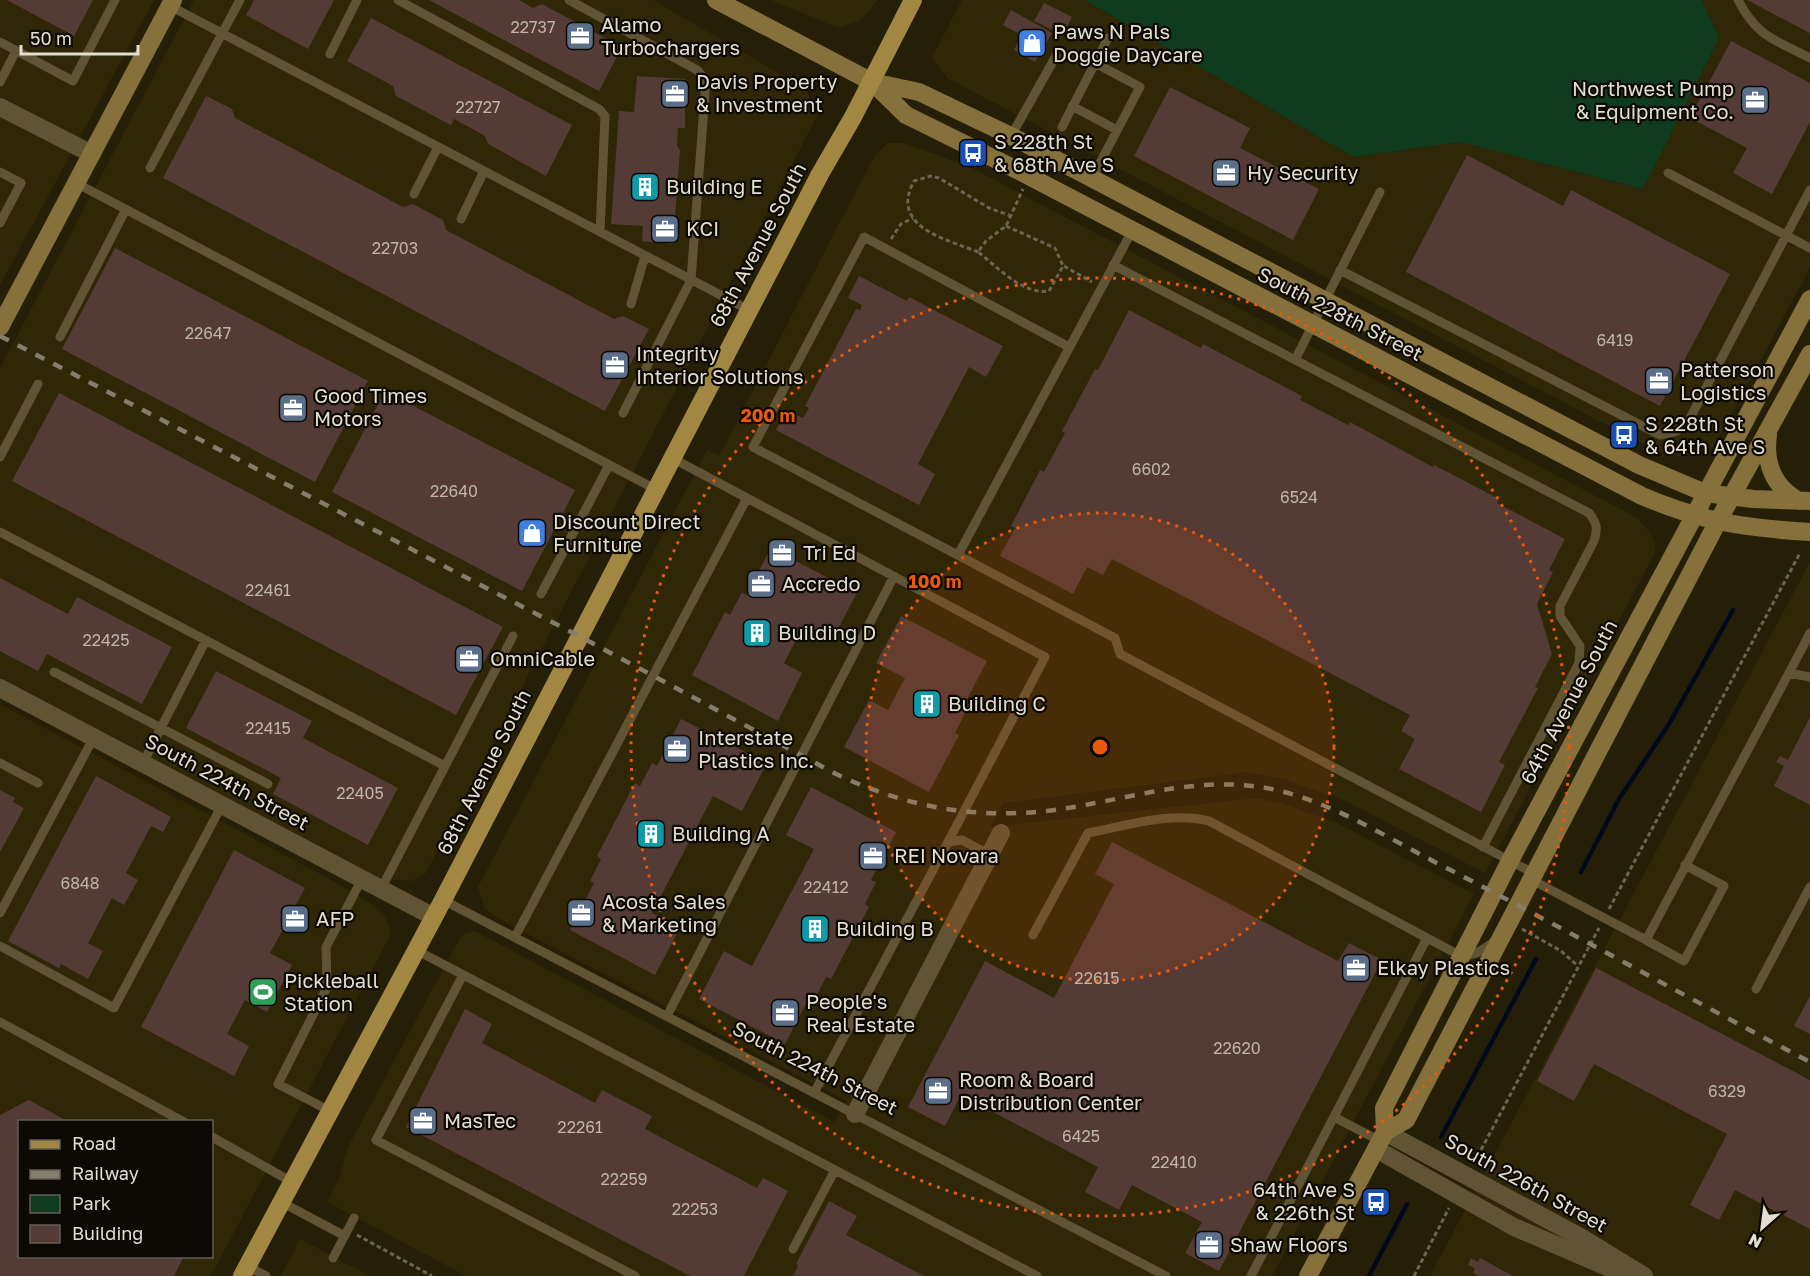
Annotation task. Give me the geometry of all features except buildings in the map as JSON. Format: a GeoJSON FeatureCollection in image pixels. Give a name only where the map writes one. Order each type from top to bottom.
{"type":"FeatureCollection","features":[{"type":"Feature","properties":{"kind":"main road","name":"68th Avenue South"},"geometry":{"type":"LineString","coordinates":[[244,1271],[443,900],[655,489],[872,82],[913,0]]}},
{"type":"Feature","properties":{"kind":"street","name":"South 228th Street"},"geometry":{"type":"LineString","coordinates":[[716,0],[872,82],[919,92],[1011,136],[1639,465],[1705,493],[1731,497],[1805,501]]}},
{"type":"Feature","properties":{"kind":"street"},"geometry":{"type":"LineString","coordinates":[[0,327],[6,302],[76,183],[171,3]]}},
{"type":"Feature","properties":{"kind":"street","name":"South 228th Street"},"geometry":{"type":"LineString","coordinates":[[872,82],[906,115],[1617,484],[1717,523],[1747,528],[1810,532]]}},
{"type":"Feature","properties":{"kind":"street"},"geometry":{"type":"LineString","coordinates":[[0,106],[92,154]]}},
{"type":"Feature","properties":{"kind":"street","name":"64th Avenue South"},"geometry":{"type":"LineString","coordinates":[[1308,1276],[1380,1141],[1384,1108],[1510,861],[1810,299]]}},
{"type":"Feature","properties":{"kind":"street","name":"64th Avenue South"},"geometry":{"type":"LineString","coordinates":[[1380,1141],[1406,1120],[1717,523],[1810,354]]}},
{"type":"Feature","properties":{"kind":"street"},"geometry":{"type":"LineString","coordinates":[[1768,432],[1766,447],[1773,476],[1788,494],[1805,501]]}},
{"type":"Feature","properties":{"kind":"street","name":"South 224th Street"},"geometry":{"type":"LineString","coordinates":[[1,692],[94,737],[434,917]]}},
{"type":"Feature","properties":{"kind":"street"},"geometry":{"type":"LineString","coordinates":[[855,1114],[1001,834]]}},
{"type":"Feature","properties":{"kind":"street","name":"South 226th Street"},"geometry":{"type":"LineString","coordinates":[[1380,1141],[1514,1227],[1628,1276]]}},
{"type":"Feature","properties":{"kind":"street","name":"South 226th Street"},"geometry":{"type":"LineString","coordinates":[[1380,1141],[1582,1238],[1644,1276]]}},
{"type":"Feature","properties":{"kind":"lane"},"geometry":{"type":"LineString","coordinates":[[0,42],[73,81],[115,0]]}},
{"type":"Feature","properties":{"kind":"lane"},"geometry":{"type":"LineString","coordinates":[[150,168],[240,0]]}},
{"type":"Feature","properties":{"kind":"lane"},"geometry":{"type":"LineString","coordinates":[[330,54],[357,0]]}},
{"type":"Feature","properties":{"kind":"lane"},"geometry":{"type":"LineString","coordinates":[[398,0],[599,109],[605,116],[600,232]]}},
{"type":"Feature","properties":{"kind":"lane"},"geometry":{"type":"LineString","coordinates":[[569,0],[698,70],[706,80],[691,280],[622,412]]}},
{"type":"Feature","properties":{"kind":"lane"},"geometry":{"type":"LineString","coordinates":[[1738,0],[1749,21],[1758,31],[1810,58]]}},
{"type":"Feature","properties":{"kind":"lane"},"geometry":{"type":"LineString","coordinates":[[171,3],[222,33],[749,310]]}},
{"type":"Feature","properties":{"kind":"lane"},"geometry":{"type":"LineString","coordinates":[[1062,127],[1108,38]]}},
{"type":"Feature","properties":{"kind":"lane"},"geometry":{"type":"LineString","coordinates":[[0,82],[16,51]]}},
{"type":"Feature","properties":{"kind":"lane"},"geometry":{"type":"LineString","coordinates":[[1011,136],[1056,56]]}},
{"type":"Feature","properties":{"kind":"lane"},"geometry":{"type":"LineString","coordinates":[[1092,178],[1140,87],[1095,63]]}},
{"type":"Feature","properties":{"kind":"lane"},"geometry":{"type":"LineString","coordinates":[[1072,106],[1117,130]]}},
{"type":"Feature","properties":{"kind":"lane"},"geometry":{"type":"LineString","coordinates":[[414,194],[438,147]]}},
{"type":"Feature","properties":{"kind":"lane"},"geometry":{"type":"LineString","coordinates":[[461,219],[484,171]]}},
{"type":"Feature","properties":{"kind":"lane"},"geometry":{"type":"LineString","coordinates":[[0,172],[21,183],[0,224]]}},
{"type":"Feature","properties":{"kind":"lane"},"geometry":{"type":"LineString","coordinates":[[1668,173],[1810,248]]}},
{"type":"Feature","properties":{"kind":"lane"},"geometry":{"type":"LineString","coordinates":[[76,183],[655,489]]}},
{"type":"Feature","properties":{"kind":"lane"},"geometry":{"type":"LineString","coordinates":[[1340,270],[1660,435],[1677,431],[1689,420],[1810,190]]}},
{"type":"Feature","properties":{"kind":"lane"},"geometry":{"type":"LineString","coordinates":[[1295,360],[1380,192]]}},
{"type":"Feature","properties":{"kind":"lane"},"geometry":{"type":"LineString","coordinates":[[60,337],[126,209]]}},
{"type":"Feature","properties":{"kind":"lane"},"geometry":{"type":"LineString","coordinates":[[958,555],[1132,231]]}},
{"type":"Feature","properties":{"kind":"lane"},"geometry":{"type":"LineString","coordinates":[[1069,347],[864,237],[753,447],[1115,639],[1120,654],[1510,861],[1534,877],[1684,961],[1724,886],[1686,865]]}},
{"type":"Feature","properties":{"kind":"lane"},"geometry":{"type":"LineString","coordinates":[[631,304],[645,256]]}},
{"type":"Feature","properties":{"kind":"lane"},"geometry":{"type":"LineString","coordinates":[[1113,265],[1589,513],[1596,522],[1597,531],[1594,541],[1560,606],[1560,616],[1581,646],[1579,663],[1484,847]]}},
{"type":"Feature","properties":{"kind":"lane"},"geometry":{"type":"LineString","coordinates":[[0,457],[38,384]]}},
{"type":"Feature","properties":{"kind":"lane"},"geometry":{"type":"LineString","coordinates":[[672,458],[1046,657],[814,1093]]}},
{"type":"Feature","properties":{"kind":"lane"},"geometry":{"type":"LineString","coordinates":[[541,594],[609,465]]}},
{"type":"Feature","properties":{"kind":"lane"},"geometry":{"type":"LineString","coordinates":[[515,937],[747,498]]}},
{"type":"Feature","properties":{"kind":"lane"},"geometry":{"type":"LineString","coordinates":[[0,532],[445,766]]}},
{"type":"Feature","properties":{"kind":"lane"},"geometry":{"type":"LineString","coordinates":[[667,1016],[894,576]]}},
{"type":"Feature","properties":{"kind":"lane"},"geometry":{"type":"LineString","coordinates":[[1646,940],[1810,633]]}},
{"type":"Feature","properties":{"kind":"lane"},"geometry":{"type":"LineString","coordinates":[[381,889],[513,636]]}},
{"type":"Feature","properties":{"kind":"lane"},"geometry":{"type":"LineString","coordinates":[[142,763],[206,640]]}},
{"type":"Feature","properties":{"kind":"lane"},"geometry":{"type":"LineString","coordinates":[[54,672],[268,784]]}},
{"type":"Feature","properties":{"kind":"lane"},"geometry":{"type":"LineString","coordinates":[[1788,673],[1810,677]]}},
{"type":"Feature","properties":{"kind":"lane"},"geometry":{"type":"LineString","coordinates":[[0,913],[94,737]]}},
{"type":"Feature","properties":{"kind":"lane"},"geometry":{"type":"LineString","coordinates":[[0,762],[38,783]]}},
{"type":"Feature","properties":{"kind":"lane"},"geometry":{"type":"LineString","coordinates":[[0,946],[114,1008],[222,805]]}},
{"type":"Feature","properties":{"kind":"lane"},"geometry":{"type":"LineString","coordinates":[[1034,935],[1088,833],[1175,818],[1194,817],[1209,821],[1463,957],[1478,953],[1491,945],[1508,927]]}},
{"type":"Feature","properties":{"kind":"lane"},"geometry":{"type":"LineString","coordinates":[[948,842],[962,840],[990,855]]}},
{"type":"Feature","properties":{"kind":"lane"},"geometry":{"type":"LineString","coordinates":[[330,1111],[278,1084],[327,987],[326,947],[362,879]]}},
{"type":"Feature","properties":{"kind":"lane"},"geometry":{"type":"LineString","coordinates":[[1756,989],[1810,887]]}},
{"type":"Feature","properties":{"kind":"lane","name":"South 224th Street"},"geometry":{"type":"LineString","coordinates":[[443,900],[1166,1276]]}},
{"type":"Feature","properties":{"kind":"lane"},"geometry":{"type":"LineString","coordinates":[[1251,1276],[1336,1118],[1427,938]]}},
{"type":"Feature","properties":{"kind":"lane"},"geometry":{"type":"LineString","coordinates":[[416,950],[1037,1276]]}},
{"type":"Feature","properties":{"kind":"lane"},"geometry":{"type":"LineString","coordinates":[[463,975],[376,1140],[635,1276]]}},
{"type":"Feature","properties":{"kind":"lane"},"geometry":{"type":"LineString","coordinates":[[0,1022],[180,1120]]}},
{"type":"Feature","properties":{"kind":"lane"},"geometry":{"type":"LineString","coordinates":[[1336,1118],[1380,1141]]}},
{"type":"Feature","properties":{"kind":"lane"},"geometry":{"type":"LineString","coordinates":[[213,1138],[292,1182]]}},
{"type":"Feature","properties":{"kind":"lane"},"geometry":{"type":"LineString","coordinates":[[793,1249],[835,1170]]}},
{"type":"Feature","properties":{"kind":"lane"},"geometry":{"type":"LineString","coordinates":[[282,1202],[346,1233]]}},
{"type":"Feature","properties":{"kind":"lane"},"geometry":{"type":"LineString","coordinates":[[333,1258],[354,1218]]}},
{"type":"Feature","properties":{"kind":"lane"},"geometry":{"type":"LineString","coordinates":[[244,1271],[266,1276]]}},
{"type":"Feature","properties":{"kind":"path"},"geometry":{"type":"LineString","coordinates":[[1009,215],[989,208],[949,183],[931,176],[914,180],[907,194],[913,218],[931,233],[978,252],[1018,284],[1041,292],[1049,291],[1063,266]]}},
{"type":"Feature","properties":{"kind":"path"},"geometry":{"type":"LineString","coordinates":[[978,252],[986,241],[1006,226],[1009,215],[1029,177]]}},
{"type":"Feature","properties":{"kind":"path"},"geometry":{"type":"LineString","coordinates":[[886,249],[897,227],[913,218]]}},
{"type":"Feature","properties":{"kind":"path"},"geometry":{"type":"LineString","coordinates":[[1006,226],[1055,248],[1063,266],[1101,287]]}},
{"type":"Feature","properties":{"kind":"path"},"geometry":{"type":"LineString","coordinates":[[1508,927],[1561,951],[1578,966]]}},
{"type":"Feature","properties":{"kind":"path"},"geometry":{"type":"LineString","coordinates":[[346,1233],[432,1276]]}},
{"type":"Feature","properties":{"kind":"shaded area"},"geometry":{"type":"Polygon","coordinates":[[[0,0],[154,0],[0,285],[0,0]]]}},
{"type":"Feature","properties":{"kind":"shaded area"},"geometry":{"type":"Polygon","coordinates":[[[194,0],[653,0],[794,82],[806,91],[818,114],[426,873],[412,881],[373,878],[0,679],[0,368],[194,0]]]}},
{"type":"Feature","properties":{"kind":"shaded area"},"geometry":{"type":"Polygon","coordinates":[[[771,0],[878,0],[860,21],[838,28],[771,0]]]}},
{"type":"Feature","properties":{"kind":"shaded area"},"geometry":{"type":"Polygon","coordinates":[[[962,0],[1085,0],[1353,157],[1460,142],[1642,189],[1719,38],[1702,0],[1810,0],[1810,268],[1714,447],[1680,457],[1656,451],[947,78],[932,57],[962,0]]]}},
{"type":"Feature","properties":{"kind":"shaded area"},"geometry":{"type":"Polygon","coordinates":[[[888,143],[904,143],[970,167],[1626,512],[1637,518],[1648,530],[1655,541],[1655,553],[1485,873],[1343,800],[1284,779],[1248,772],[1003,803],[990,827],[1256,798],[1283,804],[1335,822],[1474,894],[1272,1276],[466,1276],[327,1202],[339,1179],[348,1147],[461,936],[466,933],[475,931],[834,1122],[847,1101],[499,919],[484,908],[478,887],[707,450],[719,456],[868,168],[876,154],[888,143]]]}},
{"type":"Feature","properties":{"kind":"shaded area"},"geometry":{"type":"Polygon","coordinates":[[[1810,562],[1810,1276],[1430,1276],[1810,562]]]}},
{"type":"Feature","properties":{"kind":"shaded area"},"geometry":{"type":"Polygon","coordinates":[[[0,704],[326,877],[369,902],[386,919],[391,934],[211,1276],[0,1276],[0,704]]]}},
{"type":"Feature","properties":{"kind":"shaded area"},"geometry":{"type":"Polygon","coordinates":[[[300,1239],[370,1276],[281,1276],[300,1239]]]}},
{"type":"Feature","properties":{"kind":"green space"},"geometry":{"type":"Polygon","coordinates":[[[1085,0],[1702,0],[1719,38],[1643,189],[1460,142],[1353,157],[1085,0]]]}},
{"type":"Feature","properties":{"kind":"waterway"},"geometry":{"type":"LineString","coordinates":[[1581,872],[1619,799],[1669,724],[1733,610]]}},
{"type":"Feature","properties":{"kind":"waterway"},"geometry":{"type":"LineString","coordinates":[[1441,1137],[1536,959]]}},
{"type":"Feature","properties":{"kind":"waterway"},"geometry":{"type":"LineString","coordinates":[[1369,1276],[1407,1204]]}},
{"type":"Feature","properties":{"kind":"railway"},"geometry":{"type":"LineString","coordinates":[[0,336],[579,636],[836,774],[861,785],[938,808],[991,813],[1046,811],[1206,785],[1260,787],[1305,798],[1371,828],[1810,1062]]}},
{"type":"Feature","properties":{"kind":"place","name":"Alamo Turbochargers"},"geometry":{"type":"Point","coordinates":[580,36]}},
{"type":"Feature","properties":{"kind":"place","name":"Paws N Pals Doggie Daycare"},"geometry":{"type":"Point","coordinates":[1032,43]}},
{"type":"Feature","properties":{"kind":"place","name":"Davis Property & Investment"},"geometry":{"type":"Point","coordinates":[675,94]}},
{"type":"Feature","properties":{"kind":"place","name":"Northwest Pump & Equipment Co."},"geometry":{"type":"Point","coordinates":[1755,100]}},
{"type":"Feature","properties":{"kind":"place","name":"S 228th St & 68th Ave S"},"geometry":{"type":"Point","coordinates":[973,153]}},
{"type":"Feature","properties":{"kind":"place","name":"Hy Security"},"geometry":{"type":"Point","coordinates":[1226,173]}},
{"type":"Feature","properties":{"kind":"place","name":"Building E"},"geometry":{"type":"Point","coordinates":[645,187]}},
{"type":"Feature","properties":{"kind":"place","name":"KCI"},"geometry":{"type":"Point","coordinates":[665,229]}},
{"type":"Feature","properties":{"kind":"place","name":"Integrity Interior Solutions"},"geometry":{"type":"Point","coordinates":[615,365]}},
{"type":"Feature","properties":{"kind":"place","name":"Patterson Logistics"},"geometry":{"type":"Point","coordinates":[1659,381]}},
{"type":"Feature","properties":{"kind":"place","name":"Good Times Motors"},"geometry":{"type":"Point","coordinates":[293,408]}},
{"type":"Feature","properties":{"kind":"place","name":"S 228th St & 64th Ave S"},"geometry":{"type":"Point","coordinates":[1624,435]}},
{"type":"Feature","properties":{"kind":"place","name":"Discount Direct Furniture"},"geometry":{"type":"Point","coordinates":[532,533]}},
{"type":"Feature","properties":{"kind":"place","name":"Tri Ed"},"geometry":{"type":"Point","coordinates":[782,553]}},
{"type":"Feature","properties":{"kind":"place","name":"Accredo"},"geometry":{"type":"Point","coordinates":[761,584]}},
{"type":"Feature","properties":{"kind":"place","name":"Building D"},"geometry":{"type":"Point","coordinates":[757,633]}},
{"type":"Feature","properties":{"kind":"place","name":"OmniCable"},"geometry":{"type":"Point","coordinates":[469,659]}},
{"type":"Feature","properties":{"kind":"place","name":"Building C"},"geometry":{"type":"Point","coordinates":[927,704]}},
{"type":"Feature","properties":{"kind":"place","name":"Interstate Plastics Inc."},"geometry":{"type":"Point","coordinates":[677,749]}},
{"type":"Feature","properties":{"kind":"place","name":"Building A"},"geometry":{"type":"Point","coordinates":[651,834]}},
{"type":"Feature","properties":{"kind":"place","name":"REI Novara"},"geometry":{"type":"Point","coordinates":[873,856]}},
{"type":"Feature","properties":{"kind":"place","name":"Acosta Sales & Marketing"},"geometry":{"type":"Point","coordinates":[581,913]}},
{"type":"Feature","properties":{"kind":"place","name":"AFP"},"geometry":{"type":"Point","coordinates":[295,919]}},
{"type":"Feature","properties":{"kind":"place","name":"Building B"},"geometry":{"type":"Point","coordinates":[815,929]}},
{"type":"Feature","properties":{"kind":"place","name":"Elkay Plastics"},"geometry":{"type":"Point","coordinates":[1356,968]}},
{"type":"Feature","properties":{"kind":"place","name":"Pickleball Station"},"geometry":{"type":"Point","coordinates":[263,992]}},
{"type":"Feature","properties":{"kind":"place","name":"People's Real Estate"},"geometry":{"type":"Point","coordinates":[785,1013]}},
{"type":"Feature","properties":{"kind":"place","name":"Room & Board Distribution Center"},"geometry":{"type":"Point","coordinates":[938,1091]}},
{"type":"Feature","properties":{"kind":"place","name":"MasTec"},"geometry":{"type":"Point","coordinates":[423,1121]}},
{"type":"Feature","properties":{"kind":"place","name":"64th Ave S & 226th St"},"geometry":{"type":"Point","coordinates":[1376,1202]}},
{"type":"Feature","properties":{"kind":"place","name":"Shaw Floors"},"geometry":{"type":"Point","coordinates":[1209,1245]}}]}
